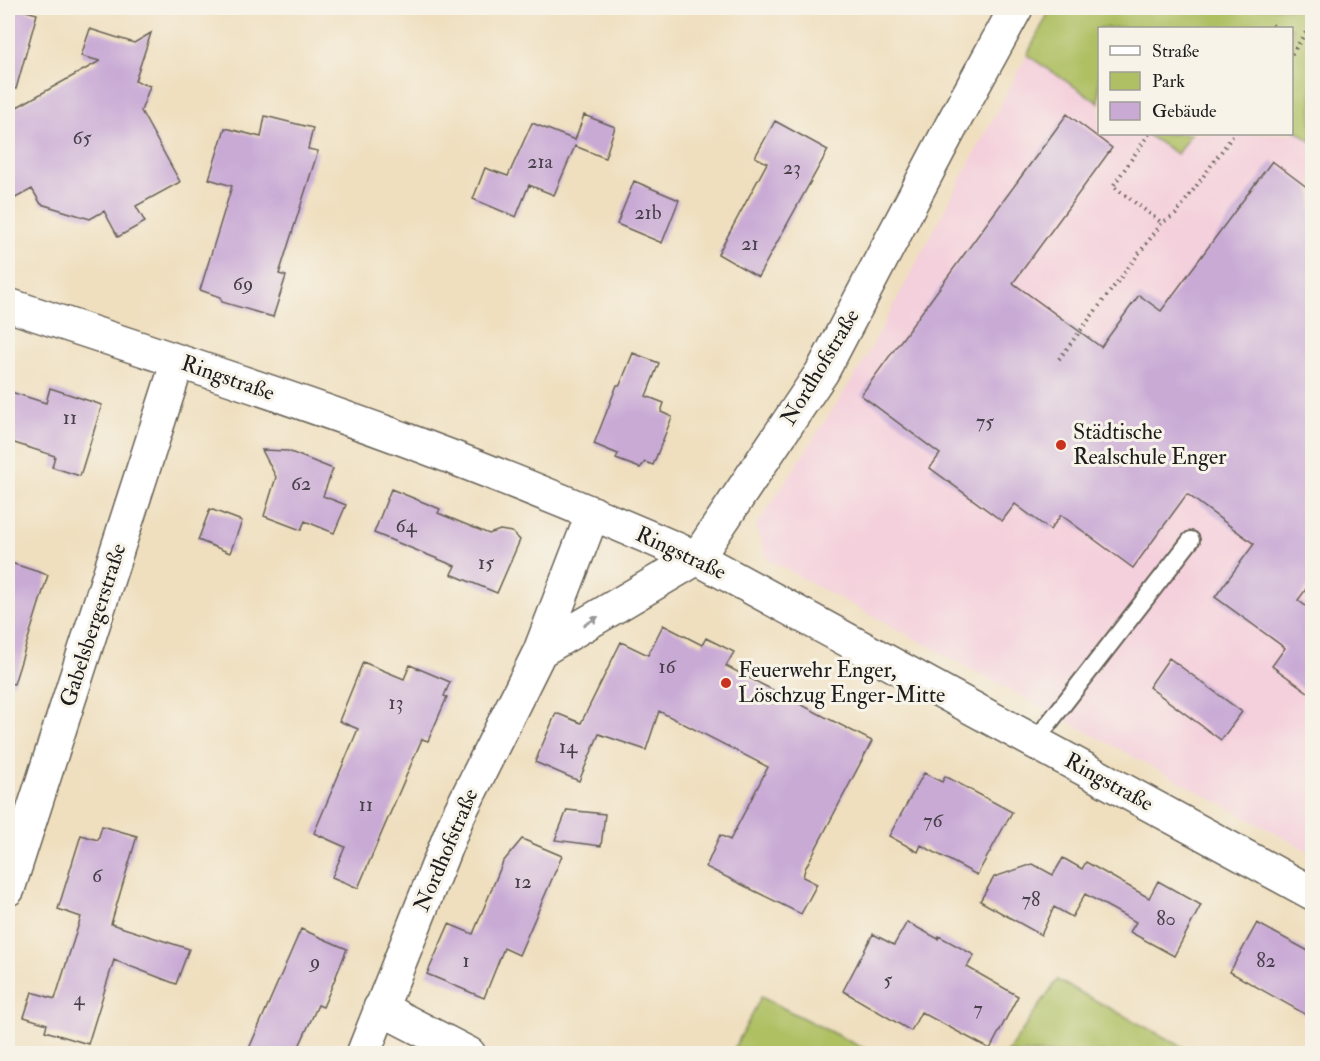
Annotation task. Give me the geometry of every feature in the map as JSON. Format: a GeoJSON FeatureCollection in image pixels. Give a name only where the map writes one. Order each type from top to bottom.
{"type":"FeatureCollection","features":[{"type":"Feature","properties":{"kind":"street","name":"Nordhofstraße"},"geometry":{"type":"LineString","coordinates":[[540,651],[697,558],[822,372],[1016,8]]}},
{"type":"Feature","properties":{"kind":"street","name":"Ringstraße"},"geometry":{"type":"LineString","coordinates":[[8,305],[390,434],[593,513],[697,558],[1312,893]]}},
{"type":"Feature","properties":{"kind":"street","name":"Gabelsbergerstraße"},"geometry":{"type":"LineString","coordinates":[[8,889],[178,361]]}},
{"type":"Feature","properties":{"kind":"street","name":"Nordhofstraße"},"geometry":{"type":"LineString","coordinates":[[363,1053],[456,818],[540,651],[593,513]]}},
{"type":"Feature","properties":{"kind":"street"},"geometry":{"type":"LineString","coordinates":[[380,1008],[469,1053]]}},
{"type":"Feature","properties":{"kind":"lane"},"geometry":{"type":"LineString","coordinates":[[1035,741],[1191,540]]}},
{"type":"Feature","properties":{"kind":"path"},"geometry":{"type":"LineString","coordinates":[[1293,52],[1312,23]]}},
{"type":"Feature","properties":{"kind":"path"},"geometry":{"type":"LineString","coordinates":[[1293,40],[1298,44]]}},
{"type":"Feature","properties":{"kind":"path"},"geometry":{"type":"LineString","coordinates":[[1148,135],[1113,186],[1162,223]]}},
{"type":"Feature","properties":{"kind":"path"},"geometry":{"type":"LineString","coordinates":[[1059,359],[1162,223],[1176,214],[1233,135]]}},
{"type":"Feature","properties":{"kind":"shaded area","name":"Städtische Realschule Enger"},"geometry":{"type":"Polygon","coordinates":[[[1027,55],[1098,102],[1098,135],[1148,135],[1177,154],[1190,135],[1293,135],[1293,128],[1312,142],[1312,853],[767,559],[756,527],[863,363],[1027,55]]]}},
{"type":"Feature","properties":{"kind":"green space"},"geometry":{"type":"Polygon","coordinates":[[[1051,8],[1312,8],[1312,142],[1293,128],[1293,27],[1098,27],[1098,102],[1027,55],[1051,8]]]}},
{"type":"Feature","properties":{"kind":"green space"},"geometry":{"type":"Polygon","coordinates":[[[1148,135],[1190,135],[1177,154],[1148,135]]]}},
{"type":"Feature","properties":{"kind":"green space"},"geometry":{"type":"Polygon","coordinates":[[[1057,980],[1194,1053],[1007,1053],[1057,980]]]}},
{"type":"Feature","properties":{"kind":"green space"},"geometry":{"type":"Polygon","coordinates":[[[761,997],[873,1053],[732,1053],[761,997]]]}},
{"type":"Feature","properties":{"kind":"building"},"geometry":{"type":"Polygon","coordinates":[[[8,8],[37,14],[16,89],[8,88],[8,8]]]}},
{"type":"Feature","properties":{"kind":"building"},"geometry":{"type":"Polygon","coordinates":[[[90,29],[134,43],[151,33],[135,81],[150,86],[141,111],[180,182],[136,206],[145,222],[118,237],[104,211],[90,219],[41,204],[32,189],[8,202],[8,112],[100,61],[81,56],[90,29]]]}},
{"type":"Feature","properties":{"kind":"building"},"geometry":{"type":"Polygon","coordinates":[[[1067,114],[1112,148],[1013,283],[1101,347],[1139,295],[1161,311],[1272,161],[1312,191],[1312,581],[1298,600],[1312,611],[1312,695],[1272,666],[1285,648],[1215,597],[1254,544],[1187,494],[1133,568],[1061,515],[1050,530],[1015,504],[1002,521],[930,468],[940,454],[861,395],[1067,114]]]}},
{"type":"Feature","properties":{"kind":"building"},"geometry":{"type":"Polygon","coordinates":[[[584,115],[615,127],[605,158],[575,146],[554,195],[529,185],[516,217],[473,199],[485,168],[508,176],[532,123],[575,140],[584,115]]]}},
{"type":"Feature","properties":{"kind":"building"},"geometry":{"type":"Polygon","coordinates":[[[265,116],[313,128],[308,149],[318,151],[279,274],[286,276],[273,317],[222,302],[220,297],[200,290],[232,186],[209,179],[225,128],[261,137],[265,116]]]}},
{"type":"Feature","properties":{"kind":"building"},"geometry":{"type":"Polygon","coordinates":[[[775,121],[828,150],[758,277],[718,254],[767,163],[755,157],[775,121]]]}},
{"type":"Feature","properties":{"kind":"building"},"geometry":{"type":"Polygon","coordinates":[[[634,181],[679,200],[662,243],[617,224],[634,181]]]}},
{"type":"Feature","properties":{"kind":"building"},"geometry":{"type":"Polygon","coordinates":[[[633,353],[659,363],[646,396],[664,403],[661,412],[672,417],[653,465],[645,462],[640,468],[616,459],[618,454],[594,444],[617,385],[620,385],[633,353]]]}},
{"type":"Feature","properties":{"kind":"building"},"geometry":{"type":"Polygon","coordinates":[[[50,388],[102,405],[80,476],[52,467],[55,456],[8,441],[8,391],[46,403],[50,388]]]}},
{"type":"Feature","properties":{"kind":"building"},"geometry":{"type":"Polygon","coordinates":[[[262,450],[288,451],[333,469],[323,496],[346,505],[334,533],[305,521],[301,530],[264,516],[276,477],[262,450]]]}},
{"type":"Feature","properties":{"kind":"building"},"geometry":{"type":"Polygon","coordinates":[[[391,489],[440,509],[438,513],[489,534],[500,530],[512,532],[520,540],[497,593],[451,574],[455,566],[374,533],[391,489]]]}},
{"type":"Feature","properties":{"kind":"building"},"geometry":{"type":"Polygon","coordinates":[[[210,509],[242,521],[230,553],[198,540],[210,509]]]}},
{"type":"Feature","properties":{"kind":"building"},"geometry":{"type":"Polygon","coordinates":[[[8,562],[48,575],[14,684],[8,683],[8,562]]]}},
{"type":"Feature","properties":{"kind":"building"},"geometry":{"type":"Polygon","coordinates":[[[663,625],[702,645],[706,638],[734,652],[726,666],[872,741],[805,869],[803,877],[817,884],[801,914],[706,867],[720,835],[730,840],[768,767],[659,711],[646,750],[599,734],[579,781],[535,762],[556,713],[581,723],[621,642],[648,655],[663,625]]]}},
{"type":"Feature","properties":{"kind":"building"},"geometry":{"type":"Polygon","coordinates":[[[1169,658],[1242,712],[1221,740],[1149,687],[1169,658]]]}},
{"type":"Feature","properties":{"kind":"building"},"geometry":{"type":"Polygon","coordinates":[[[363,662],[404,679],[410,665],[450,682],[444,696],[447,697],[428,741],[422,739],[358,888],[332,877],[345,847],[314,833],[358,729],[339,721],[363,662]]]}},
{"type":"Feature","properties":{"kind":"building"},"geometry":{"type":"Polygon","coordinates":[[[924,773],[942,782],[945,776],[1012,812],[977,875],[921,845],[918,852],[889,836],[924,773]]]}},
{"type":"Feature","properties":{"kind":"building"},"geometry":{"type":"Polygon","coordinates":[[[567,810],[605,814],[601,846],[555,840],[567,810]]]}},
{"type":"Feature","properties":{"kind":"building"},"geometry":{"type":"Polygon","coordinates":[[[102,826],[137,836],[111,924],[189,949],[176,984],[114,960],[88,1044],[45,1031],[47,1024],[24,1017],[32,992],[55,999],[81,917],[58,909],[81,835],[98,840],[102,826]]]}},
{"type":"Feature","properties":{"kind":"building"},"geometry":{"type":"Polygon","coordinates":[[[522,839],[562,856],[519,955],[504,948],[484,998],[427,974],[449,924],[473,934],[503,862],[522,839]]]}},
{"type":"Feature","properties":{"kind":"building"},"geometry":{"type":"Polygon","coordinates":[[[1063,858],[1082,869],[1086,862],[1149,898],[1158,881],[1201,905],[1174,956],[1130,932],[1136,922],[1085,894],[1072,917],[1054,907],[1041,935],[980,901],[994,877],[1033,864],[1053,875],[1063,858]]]}},
{"type":"Feature","properties":{"kind":"building"},"geometry":{"type":"Polygon","coordinates":[[[907,922],[974,955],[967,967],[1018,996],[990,1049],[921,1012],[911,1031],[843,991],[873,934],[894,945],[907,922]]]}},
{"type":"Feature","properties":{"kind":"building"},"geometry":{"type":"Polygon","coordinates":[[[1257,923],[1312,953],[1312,1018],[1230,972],[1257,923]]]}},
{"type":"Feature","properties":{"kind":"building"},"geometry":{"type":"Polygon","coordinates":[[[301,929],[347,949],[323,1007],[318,1005],[296,1053],[247,1053],[301,929]]]}},
{"type":"Feature","properties":{"kind":"place","name":"Städtische Realschule Enger"},"geometry":{"type":"Point","coordinates":[1061,445]}},
{"type":"Feature","properties":{"kind":"place","name":"Feuerwehr Enger, Löschzug Enger-Mitte"},"geometry":{"type":"Point","coordinates":[726,683]}}]}
